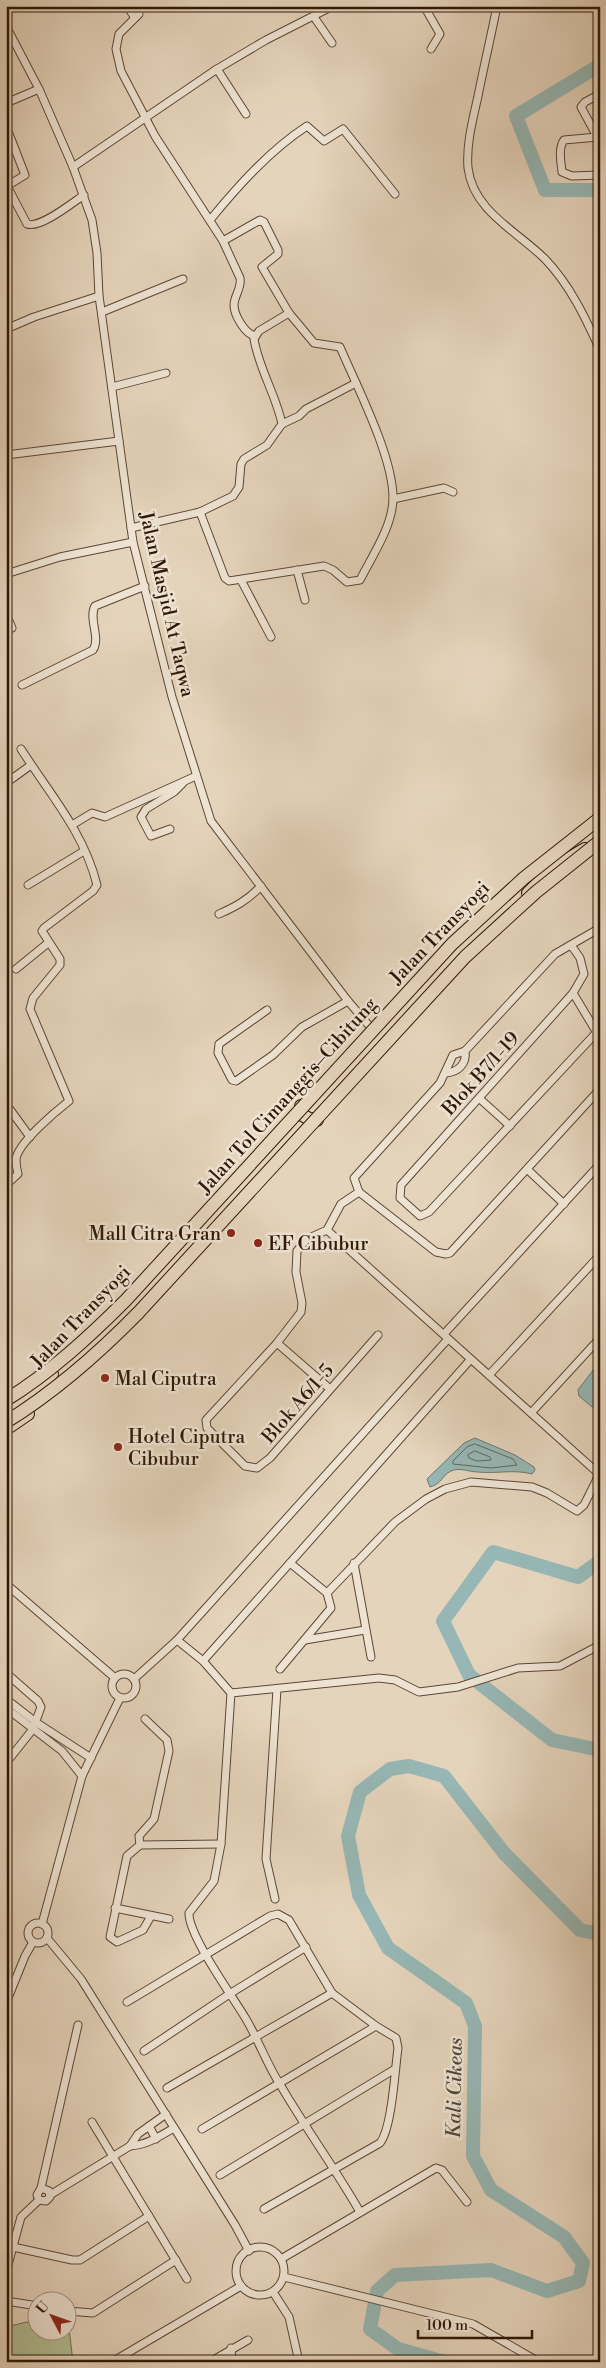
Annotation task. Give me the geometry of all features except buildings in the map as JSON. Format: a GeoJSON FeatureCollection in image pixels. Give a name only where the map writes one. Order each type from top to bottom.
{"type":"FeatureCollection","features":[{"type":"Feature","properties":{"kind":"highway","name":"Jalan Transyogi"},"geometry":{"type":"LineString","coordinates":[[6,1410],[49,1377],[71,1355],[453,942],[500,895],[540,859],[600,819]]}},
{"type":"Feature","properties":{"kind":"highway","name":"Jalan Tol Cimanggis–Cibitung"},"geometry":{"type":"LineString","coordinates":[[6,1400],[50,1370],[89,1337],[126,1300],[452,944],[524,878],[600,819]]}},
{"type":"Feature","properties":{"kind":"highway","name":"Jalan Transyogi"},"geometry":{"type":"LineString","coordinates":[[6,1429],[36,1409],[80,1371],[154,1296],[546,875],[566,859],[600,841]]}},
{"type":"Feature","properties":{"kind":"highway","name":"Jalan Tol Cimanggis–Cibitung"},"geometry":{"type":"LineString","coordinates":[[6,1422],[61,1384],[101,1350],[139,1312],[465,957],[536,892],[600,841]]}},
{"type":"Feature","properties":{"kind":"highway"},"geometry":{"type":"LineString","coordinates":[[301,1106],[301,1114],[309,1119],[317,1120]]}},
{"type":"Feature","properties":{"kind":"highway"},"geometry":{"type":"LineString","coordinates":[[279,1129],[293,1134],[297,1142]]}},
{"type":"Feature","properties":{"kind":"street"},"geometry":{"type":"LineString","coordinates":[[128,6],[137,16],[119,34],[116,48],[121,71],[144,116],[223,240],[241,283],[234,305],[242,326],[251,335],[255,336]]}},
{"type":"Feature","properties":{"kind":"street"},"geometry":{"type":"LineString","coordinates":[[73,167],[144,116],[217,69],[266,40],[333,6]]}},
{"type":"Feature","properties":{"kind":"street"},"geometry":{"type":"LineString","coordinates":[[424,6],[440,34],[431,49]]}},
{"type":"Feature","properties":{"kind":"street"},"geometry":{"type":"LineString","coordinates":[[497,6],[470,132],[468,159],[471,182],[480,200],[544,259],[558,275],[581,309],[600,350]]}},
{"type":"Feature","properties":{"kind":"street"},"geometry":{"type":"LineString","coordinates":[[314,17],[332,43]]}},
{"type":"Feature","properties":{"kind":"street","name":"Jalan Masjid At Taqwa"},"geometry":{"type":"LineString","coordinates":[[6,26],[73,167],[92,220],[102,312],[133,542],[172,697],[211,821],[348,1001],[372,1029]]}},
{"type":"Feature","properties":{"kind":"street"},"geometry":{"type":"LineString","coordinates":[[217,69],[246,114]]}},
{"type":"Feature","properties":{"kind":"street"},"geometry":{"type":"LineString","coordinates":[[6,103],[38,90]]}},
{"type":"Feature","properties":{"kind":"street"},"geometry":{"type":"LineString","coordinates":[[600,94],[585,102],[581,107],[599,139],[564,140],[561,147],[562,172],[566,175],[600,176]]}},
{"type":"Feature","properties":{"kind":"street"},"geometry":{"type":"LineString","coordinates":[[6,126],[25,176],[7,186],[27,224],[34,226],[84,196]]}},
{"type":"Feature","properties":{"kind":"street"},"geometry":{"type":"LineString","coordinates":[[210,220],[240,185],[290,137],[307,126],[324,141],[342,129],[395,194]]}},
{"type":"Feature","properties":{"kind":"street"},"geometry":{"type":"LineString","coordinates":[[200,512],[225,578],[229,581],[324,566],[333,570],[347,582],[360,580],[388,522],[393,499],[387,463],[340,347],[314,343],[288,313],[262,267],[278,254],[278,250],[264,222],[260,220],[254,222],[223,240]]}},
{"type":"Feature","properties":{"kind":"street"},"geometry":{"type":"LineString","coordinates":[[102,312],[183,279]]}},
{"type":"Feature","properties":{"kind":"street"},"geometry":{"type":"LineString","coordinates":[[6,329],[34,316],[100,296]]}},
{"type":"Feature","properties":{"kind":"street"},"geometry":{"type":"LineString","coordinates":[[255,336],[288,313]]}},
{"type":"Feature","properties":{"kind":"street"},"geometry":{"type":"LineString","coordinates":[[255,336],[257,350],[279,408],[282,424]]}},
{"type":"Feature","properties":{"kind":"street"},"geometry":{"type":"LineString","coordinates":[[112,387],[166,373]]}},
{"type":"Feature","properties":{"kind":"street"},"geometry":{"type":"LineString","coordinates":[[131,528],[200,512],[233,496],[239,487],[241,464],[244,459],[267,445],[282,424],[299,416],[306,409],[356,384]]}},
{"type":"Feature","properties":{"kind":"street"},"geometry":{"type":"LineString","coordinates":[[6,456],[119,441]]}},
{"type":"Feature","properties":{"kind":"street"},"geometry":{"type":"LineString","coordinates":[[393,499],[444,488],[453,492]]}},
{"type":"Feature","properties":{"kind":"street"},"geometry":{"type":"LineString","coordinates":[[6,574],[60,557],[133,542]]}},
{"type":"Feature","properties":{"kind":"street"},"geometry":{"type":"LineString","coordinates":[[296,570],[305,600]]}},
{"type":"Feature","properties":{"kind":"street"},"geometry":{"type":"LineString","coordinates":[[241,580],[271,637]]}},
{"type":"Feature","properties":{"kind":"street"},"geometry":{"type":"LineString","coordinates":[[22,685],[93,650],[96,642],[93,611],[95,606],[145,586]]}},
{"type":"Feature","properties":{"kind":"street"},"geometry":{"type":"LineString","coordinates":[[6,614],[12,628]]}},
{"type":"Feature","properties":{"kind":"street"},"geometry":{"type":"LineString","coordinates":[[6,1185],[18,1174],[16,1157],[30,1137],[69,1100],[30,1009],[34,998],[60,965],[60,959],[42,931],[93,891],[97,885],[84,851],[62,806],[21,749]]}},
{"type":"Feature","properties":{"kind":"street"},"geometry":{"type":"LineString","coordinates":[[6,784],[31,765]]}},
{"type":"Feature","properties":{"kind":"street"},"geometry":{"type":"LineString","coordinates":[[72,824],[92,813],[105,817],[196,776]]}},
{"type":"Feature","properties":{"kind":"street"},"geometry":{"type":"LineString","coordinates":[[170,829],[151,836],[141,817],[142,813],[174,792],[185,780]]}},
{"type":"Feature","properties":{"kind":"street"},"geometry":{"type":"LineString","coordinates":[[28,885],[84,851]]}},
{"type":"Feature","properties":{"kind":"street"},"geometry":{"type":"LineString","coordinates":[[219,914],[234,908],[252,896],[261,886]]}},
{"type":"Feature","properties":{"kind":"street"},"geometry":{"type":"LineString","coordinates":[[600,928],[555,954],[465,1051],[453,1055],[440,1083],[354,1178],[359,1192],[436,1252],[446,1254],[455,1249],[600,1089]]}},
{"type":"Feature","properties":{"kind":"street"},"geometry":{"type":"LineString","coordinates":[[16,969],[48,943]]}},
{"type":"Feature","properties":{"kind":"street","name":"Blok B7/1-19"},"geometry":{"type":"LineString","coordinates":[[510,1126],[429,1212],[420,1216],[400,1198],[401,1185],[573,993],[584,974],[580,958],[571,945]]}},
{"type":"Feature","properties":{"kind":"street"},"geometry":{"type":"LineString","coordinates":[[480,1098],[510,1126],[598,1035],[573,993]]}},
{"type":"Feature","properties":{"kind":"street"},"geometry":{"type":"LineString","coordinates":[[267,1010],[220,1044],[218,1053],[232,1080],[236,1081],[273,1054],[302,1027],[348,1001]]}},
{"type":"Feature","properties":{"kind":"street"},"geometry":{"type":"LineString","coordinates":[[446,1072],[454,1072],[462,1067],[466,1056],[465,1051]]}},
{"type":"Feature","properties":{"kind":"street"},"geometry":{"type":"LineString","coordinates":[[6,1104],[30,1137]]}},
{"type":"Feature","properties":{"kind":"street"},"geometry":{"type":"LineString","coordinates":[[134,1679],[177,1640],[600,1164]]}},
{"type":"Feature","properties":{"kind":"street"},"geometry":{"type":"LineString","coordinates":[[528,1170],[564,1204]]}},
{"type":"Feature","properties":{"kind":"street"},"geometry":{"type":"LineString","coordinates":[[327,1593],[395,1522],[426,1499],[445,1489],[471,1482],[532,1487],[547,1493],[577,1511],[584,1505],[599,1474],[327,1230],[341,1204],[359,1192]]}},
{"type":"Feature","properties":{"kind":"street","name":"Blok A6/1-5"},"geometry":{"type":"LineString","coordinates":[[327,1230],[307,1239],[297,1251],[296,1272],[302,1303],[301,1312],[277,1343],[206,1420],[207,1428],[245,1466],[257,1468],[270,1458],[378,1336]]}},
{"type":"Feature","properties":{"kind":"street"},"geometry":{"type":"LineString","coordinates":[[489,1375],[600,1255]]}},
{"type":"Feature","properties":{"kind":"street"},"geometry":{"type":"LineString","coordinates":[[531,1413],[600,1338]]}},
{"type":"Feature","properties":{"kind":"street"},"geometry":{"type":"LineString","coordinates":[[277,1343],[330,1389]]}},
{"type":"Feature","properties":{"kind":"street"},"geometry":{"type":"LineString","coordinates":[[203,1661],[470,1360]]}},
{"type":"Feature","properties":{"kind":"street"},"geometry":{"type":"LineString","coordinates":[[280,1669],[331,1608],[327,1593],[290,1563]]}},
{"type":"Feature","properties":{"kind":"street"},"geometry":{"type":"LineString","coordinates":[[354,1563],[371,1657]]}},
{"type":"Feature","properties":{"kind":"street"},"geometry":{"type":"LineString","coordinates":[[6,1584],[114,1678]]}},
{"type":"Feature","properties":{"kind":"street"},"geometry":{"type":"LineString","coordinates":[[305,1640],[365,1630]]}},
{"type":"Feature","properties":{"kind":"street"},"geometry":{"type":"LineString","coordinates":[[177,1640],[203,1661],[231,1693],[221,1844],[214,1881],[189,1913],[188,1920],[206,1954],[256,2036],[279,2085],[336,2170],[360,2212]]}},
{"type":"Feature","properties":{"kind":"street"},"geometry":{"type":"LineString","coordinates":[[231,1693],[379,1678],[395,1680],[419,1692],[458,1687],[505,1670],[534,1666],[560,1666],[600,1645]]}},
{"type":"Feature","properties":{"kind":"street"},"geometry":{"type":"LineString","coordinates":[[6,1673],[40,1704],[41,1712],[35,1726],[6,1763]]}},
{"type":"Feature","properties":{"kind":"street"},"geometry":{"type":"LineString","coordinates":[[124,1674],[134,1679],[137,1688],[135,1692],[128,1698],[120,1698],[112,1690],[114,1678],[124,1674]]}},
{"type":"Feature","properties":{"kind":"street"},"geometry":{"type":"LineString","coordinates":[[275,1899],[266,1859],[277,1689]]}},
{"type":"Feature","properties":{"kind":"street"},"geometry":{"type":"LineString","coordinates":[[42,1924],[82,1776],[120,1698]]}},
{"type":"Feature","properties":{"kind":"street"},"geometry":{"type":"LineString","coordinates":[[6,1699],[62,1751],[82,1776]]}},
{"type":"Feature","properties":{"kind":"street"},"geometry":{"type":"LineString","coordinates":[[6,1708],[91,1758]]}},
{"type":"Feature","properties":{"kind":"street"},"geometry":{"type":"LineString","coordinates":[[140,1845],[139,1836],[154,1819],[169,1751],[167,1740],[144,1719]]}},
{"type":"Feature","properties":{"kind":"street"},"geometry":{"type":"LineString","coordinates":[[151,1916],[143,1930],[117,1942],[110,1937],[127,1856],[140,1845],[221,1844]]}},
{"type":"Feature","properties":{"kind":"street"},"geometry":{"type":"LineString","coordinates":[[115,1908],[170,1920]]}},
{"type":"Feature","properties":{"kind":"street"},"geometry":{"type":"LineString","coordinates":[[127,2002],[270,1916],[278,1914],[289,1920],[332,1993],[376,2026],[394,2036],[397,2041],[395,2069],[383,2139],[380,2143],[336,2170],[264,2210]]}},
{"type":"Feature","properties":{"kind":"street"},"geometry":{"type":"LineString","coordinates":[[35,1924],[42,1924],[48,1928],[47,1938],[41,1943],[33,1942],[29,1936],[30,1928],[35,1924]]}},
{"type":"Feature","properties":{"kind":"street"},"geometry":{"type":"LineString","coordinates":[[47,1938],[81,1979],[235,2225],[249,2251]]}},
{"type":"Feature","properties":{"kind":"street"},"geometry":{"type":"LineString","coordinates":[[6,2003],[25,1956],[33,1942]]}},
{"type":"Feature","properties":{"kind":"street"},"geometry":{"type":"LineString","coordinates":[[144,2051],[231,1993],[306,1947]]}},
{"type":"Feature","properties":{"kind":"street"},"geometry":{"type":"LineString","coordinates":[[167,2088],[332,1993]]}},
{"type":"Feature","properties":{"kind":"street"},"geometry":{"type":"LineString","coordinates":[[39,2200],[37,2195],[41,2188],[78,2025]]}},
{"type":"Feature","properties":{"kind":"street"},"geometry":{"type":"LineString","coordinates":[[202,2129],[376,2026]]}},
{"type":"Feature","properties":{"kind":"street"},"geometry":{"type":"LineString","coordinates":[[220,2175],[395,2069]]}},
{"type":"Feature","properties":{"kind":"street"},"geometry":{"type":"LineString","coordinates":[[130,2146],[138,2134],[166,2114]]}},
{"type":"Feature","properties":{"kind":"street"},"geometry":{"type":"LineString","coordinates":[[92,2122],[187,2279]]}},
{"type":"Feature","properties":{"kind":"street"},"geometry":{"type":"LineString","coordinates":[[148,2126],[156,2139]]}},
{"type":"Feature","properties":{"kind":"street"},"geometry":{"type":"LineString","coordinates":[[39,2200],[46,2201],[50,2195],[130,2146],[140,2145],[156,2139],[174,2128]]}},
{"type":"Feature","properties":{"kind":"street"},"geometry":{"type":"LineString","coordinates":[[281,2260],[431,2170],[439,2168],[467,2202]]}},
{"type":"Feature","properties":{"kind":"street"},"geometry":{"type":"LineString","coordinates":[[41,2188],[47,2189],[50,2195]]}},
{"type":"Feature","properties":{"kind":"street"},"geometry":{"type":"LineString","coordinates":[[6,2272],[21,2217],[39,2200]]}},
{"type":"Feature","properties":{"kind":"street"},"geometry":{"type":"LineString","coordinates":[[14,2247],[72,2260],[80,2260],[149,2216]]}},
{"type":"Feature","properties":{"kind":"street"},"geometry":{"type":"LineString","coordinates":[[262,2248],[270,2249],[281,2260],[284,2268],[284,2277],[280,2285],[273,2292],[260,2295],[246,2291],[241,2286],[237,2272],[238,2264],[249,2251],[262,2248]]}},
{"type":"Feature","properties":{"kind":"street"},"geometry":{"type":"LineString","coordinates":[[78,2311],[92,2313],[176,2260]]}},
{"type":"Feature","properties":{"kind":"street"},"geometry":{"type":"LineString","coordinates":[[284,2277],[473,2324],[539,2362]]}},
{"type":"Feature","properties":{"kind":"street"},"geometry":{"type":"LineString","coordinates":[[112,2362],[241,2286]]}},
{"type":"Feature","properties":{"kind":"street"},"geometry":{"type":"LineString","coordinates":[[273,2292],[289,2317],[299,2362]]}},
{"type":"Feature","properties":{"kind":"street"},"geometry":{"type":"LineString","coordinates":[[6,2301],[28,2304]]}},
{"type":"Feature","properties":{"kind":"street"},"geometry":{"type":"LineString","coordinates":[[210,2362],[231,2348],[248,2340]]}},
{"type":"Feature","properties":{"kind":"street"},"geometry":{"type":"LineString","coordinates":[[231,2348],[232,2362]]}},
{"type":"Feature","properties":{"kind":"green space"},"geometry":{"type":"Polygon","coordinates":[[[28,2322],[28,2340],[70,2340],[73,2362],[6,2362],[6,2327],[28,2322]]]}},
{"type":"Feature","properties":{"kind":"water"},"geometry":{"type":"Polygon","coordinates":[[[600,1361],[600,1399],[592,1407],[579,1396],[578,1390],[600,1361]]]}},
{"type":"Feature","properties":{"kind":"water"},"geometry":{"type":"Polygon","coordinates":[[[475,1438],[515,1455],[534,1467],[535,1470],[532,1474],[454,1470],[437,1484],[430,1487],[427,1479],[464,1443],[475,1438]]]}},
{"type":"Feature","properties":{"kind":"waterway","name":"Kali Cikeas"},"geometry":{"type":"LineString","coordinates":[[600,65],[516,116],[545,190],[600,190]]}},
{"type":"Feature","properties":{"kind":"waterway","name":"Kali Cikeas"},"geometry":{"type":"LineString","coordinates":[[600,1561],[578,1577],[493,1552],[443,1621],[469,1675],[552,1740],[600,1750]]}},
{"type":"Feature","properties":{"kind":"waterway","name":"Kali Cikeas"},"geometry":{"type":"LineString","coordinates":[[445,2362],[398,2349],[370,2329],[377,2291],[395,2275],[491,2270],[547,2291],[579,2281],[583,2263],[564,2237],[491,2190],[473,2156],[475,2026],[466,2003],[388,1948],[359,1895],[348,1836],[360,1792],[390,1769],[409,1766],[444,1776],[504,1853],[580,1930],[600,1934]]}},
{"type":"Feature","properties":{"kind":"place","name":"Mall Citra Gran"},"geometry":{"type":"Point","coordinates":[231,1233]}},
{"type":"Feature","properties":{"kind":"place","name":"EF Cibubur"},"geometry":{"type":"Point","coordinates":[258,1243]}},
{"type":"Feature","properties":{"kind":"place","name":"Mal Ciputra"},"geometry":{"type":"Point","coordinates":[105,1378]}},
{"type":"Feature","properties":{"kind":"place","name":"Hotel Ciputra Cibubur"},"geometry":{"type":"Point","coordinates":[118,1447]}}]}
